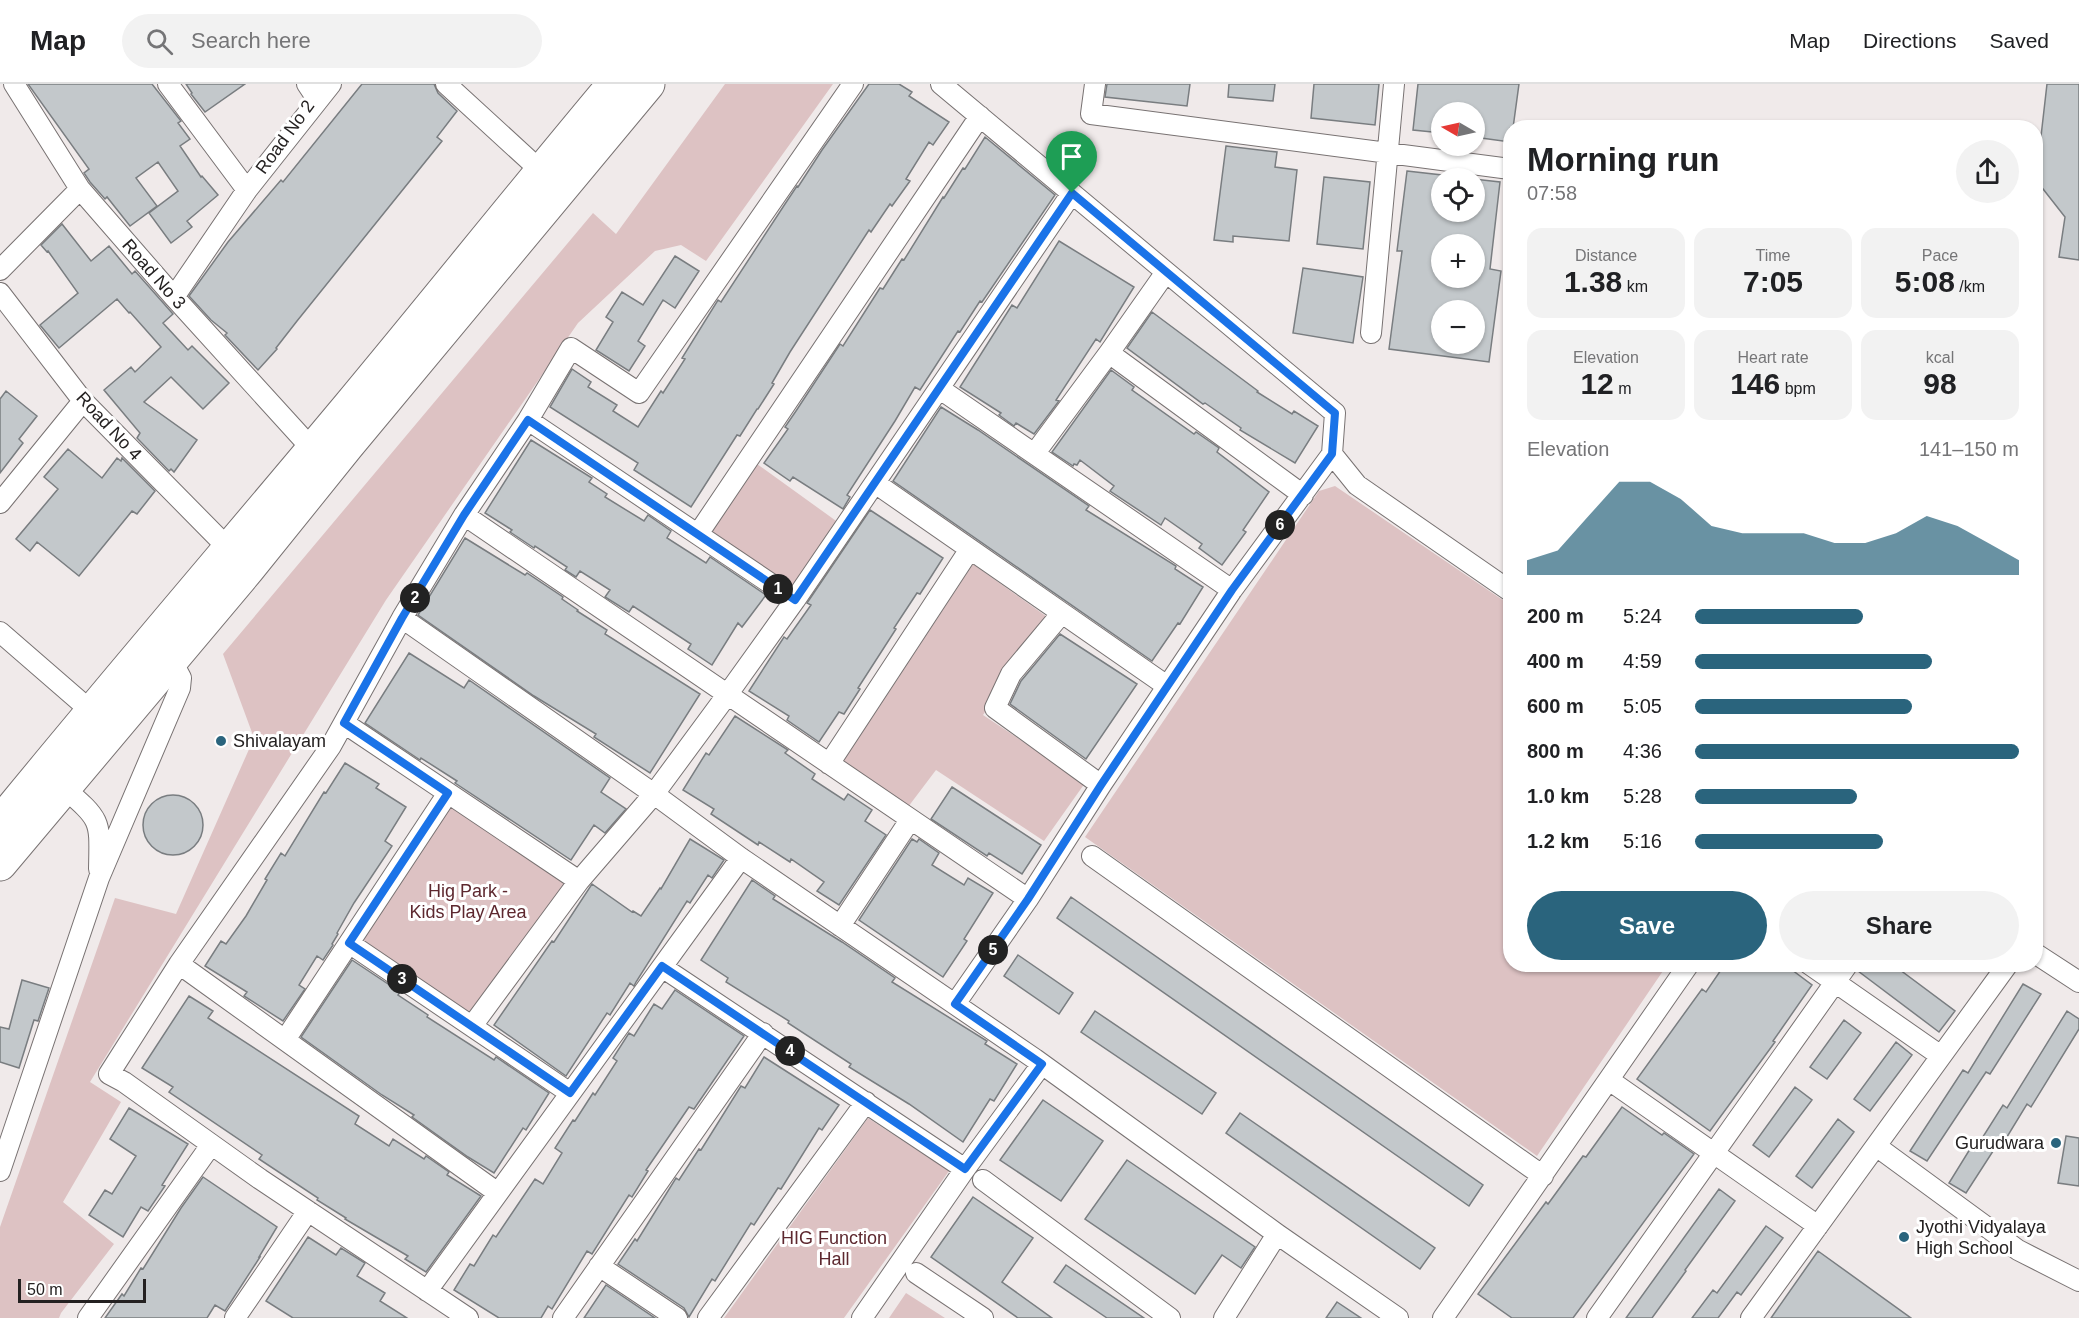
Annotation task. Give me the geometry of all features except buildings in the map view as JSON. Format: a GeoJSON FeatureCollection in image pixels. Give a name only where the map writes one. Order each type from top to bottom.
{"type":"FeatureCollection","features":[{"type":"Feature","properties":{"kind":"highway"},"geometry":{"type":"LineString","coordinates":[[479,268],[541,171],[614,84]]}},
{"type":"Feature","properties":{"kind":"highway"},"geometry":{"type":"LineString","coordinates":[[0,864],[172,661],[479,268],[648,84]]}},
{"type":"Feature","properties":{"kind":"highway"},"geometry":{"type":"LineString","coordinates":[[0,823],[91,711],[313,450],[451,302]]}},
{"type":"Feature","properties":{"kind":"street","name":"Road No 3"},"geometry":{"type":"LineString","coordinates":[[14,84],[80,189],[174,297],[313,450]]}},
{"type":"Feature","properties":{"kind":"street"},"geometry":{"type":"LineString","coordinates":[[168,84],[247,190]]}},
{"type":"Feature","properties":{"kind":"street","name":"Road No 2"},"geometry":{"type":"LineString","coordinates":[[174,297],[312,92],[331,84]]}},
{"type":"Feature","properties":{"kind":"street"},"geometry":{"type":"LineString","coordinates":[[446,84],[541,171]]}},
{"type":"Feature","properties":{"kind":"street"},"geometry":{"type":"LineString","coordinates":[[468,1318],[212,1145],[124,1082],[109,1074],[179,964],[331,746],[402,618],[464,515],[528,420],[570,348],[639,393],[853,84]]}},
{"type":"Feature","properties":{"kind":"street"},"geometry":{"type":"LineString","coordinates":[[941,84],[1335,413],[1332,454],[1232,590],[1101,785],[1028,899],[955,1004]]}},
{"type":"Feature","properties":{"kind":"street"},"geometry":{"type":"LineString","coordinates":[[1095,84],[1091,114],[1503,169]]}},
{"type":"Feature","properties":{"kind":"street"},"geometry":{"type":"LineString","coordinates":[[1371,333],[1394,84]]}},
{"type":"Feature","properties":{"kind":"street"},"geometry":{"type":"LineString","coordinates":[[698,534],[980,116]]}},
{"type":"Feature","properties":{"kind":"street"},"geometry":{"type":"LineString","coordinates":[[0,270],[80,189]]}},
{"type":"Feature","properties":{"kind":"street"},"geometry":{"type":"LineString","coordinates":[[472,1026],[579,881],[654,794],[727,695],[876,483],[1072,193]]}},
{"type":"Feature","properties":{"kind":"street"},"geometry":{"type":"LineString","coordinates":[[1035,453],[1166,272]]}},
{"type":"Feature","properties":{"kind":"street","name":"Road No 4"},"geometry":{"type":"LineString","coordinates":[[0,293],[83,401],[229,549]]}},
{"type":"Feature","properties":{"kind":"street"},"geometry":{"type":"LineString","coordinates":[[1109,352],[1303,495]]}},
{"type":"Feature","properties":{"kind":"street"},"geometry":{"type":"LineString","coordinates":[[940,389],[1232,590]]}},
{"type":"Feature","properties":{"kind":"street"},"geometry":{"type":"LineString","coordinates":[[0,503],[83,401]]}},
{"type":"Feature","properties":{"kind":"street"},"geometry":{"type":"LineString","coordinates":[[528,420],[795,600]]}},
{"type":"Feature","properties":{"kind":"street"},"geometry":{"type":"LineString","coordinates":[[1332,454],[1357,485],[1503,586]]}},
{"type":"Feature","properties":{"kind":"street"},"geometry":{"type":"LineString","coordinates":[[876,483],[1167,686]]}},
{"type":"Feature","properties":{"kind":"street"},"geometry":{"type":"LineString","coordinates":[[464,515],[1028,899]]}},
{"type":"Feature","properties":{"kind":"street"},"geometry":{"type":"LineString","coordinates":[[829,764],[970,549]]}},
{"type":"Feature","properties":{"kind":"street"},"geometry":{"type":"LineString","coordinates":[[1062,613],[1011,674],[995,708],[1101,785]]}},
{"type":"Feature","properties":{"kind":"street"},"geometry":{"type":"LineString","coordinates":[[402,618],[654,794],[741,858],[1042,1064],[1277,1234],[1398,1318]]}},
{"type":"Feature","properties":{"kind":"street"},"geometry":{"type":"LineString","coordinates":[[0,632],[91,711]]}},
{"type":"Feature","properties":{"kind":"street"},"geometry":{"type":"LineString","coordinates":[[0,1171],[99,878],[180,688],[181,678],[172,661]]}},
{"type":"Feature","properties":{"kind":"street"},"geometry":{"type":"LineString","coordinates":[[344,723],[579,881]]}},
{"type":"Feature","properties":{"kind":"street"},"geometry":{"type":"LineString","coordinates":[[64,788],[92,813],[97,821],[100,830],[99,878]]}},
{"type":"Feature","properties":{"kind":"street"},"geometry":{"type":"LineString","coordinates":[[285,1040],[448,793]]}},
{"type":"Feature","properties":{"kind":"street"},"geometry":{"type":"LineString","coordinates":[[840,926],[910,820]]}},
{"type":"Feature","properties":{"kind":"street"},"geometry":{"type":"LineString","coordinates":[[1092,856],[1543,1176]]}},
{"type":"Feature","properties":{"kind":"street"},"geometry":{"type":"LineString","coordinates":[[427,1291],[741,858]]}},
{"type":"Feature","properties":{"kind":"street"},"geometry":{"type":"LineString","coordinates":[[349,943],[570,1093]]}},
{"type":"Feature","properties":{"kind":"street"},"geometry":{"type":"LineString","coordinates":[[2043,959],[2079,982]]}},
{"type":"Feature","properties":{"kind":"street"},"geometry":{"type":"LineString","coordinates":[[179,964],[498,1193]]}},
{"type":"Feature","properties":{"kind":"street"},"geometry":{"type":"LineString","coordinates":[[662,966],[965,1169]]}},
{"type":"Feature","properties":{"kind":"street"},"geometry":{"type":"LineString","coordinates":[[1443,1318],[1683,972]]}},
{"type":"Feature","properties":{"kind":"street"},"geometry":{"type":"LineString","coordinates":[[1820,972],[1941,1056]]}},
{"type":"Feature","properties":{"kind":"street"},"geometry":{"type":"LineString","coordinates":[[1597,1318],[1842,972]]}},
{"type":"Feature","properties":{"kind":"street"},"geometry":{"type":"LineString","coordinates":[[1751,1318],[2002,972]]}},
{"type":"Feature","properties":{"kind":"street"},"geometry":{"type":"LineString","coordinates":[[563,1318],[763,1033]]}},
{"type":"Feature","properties":{"kind":"street"},"geometry":{"type":"LineString","coordinates":[[862,1318],[965,1169],[1042,1064]]}},
{"type":"Feature","properties":{"kind":"street"},"geometry":{"type":"LineString","coordinates":[[1609,1080],[1818,1226]]}},
{"type":"Feature","properties":{"kind":"street"},"geometry":{"type":"LineString","coordinates":[[708,1318],[866,1102]]}},
{"type":"Feature","properties":{"kind":"street"},"geometry":{"type":"LineString","coordinates":[[88,1318],[212,1145]]}},
{"type":"Feature","properties":{"kind":"street"},"geometry":{"type":"LineString","coordinates":[[1876,1146],[2018,1250],[2079,1281]]}},
{"type":"Feature","properties":{"kind":"street"},"geometry":{"type":"LineString","coordinates":[[983,1180],[1170,1318]]}},
{"type":"Feature","properties":{"kind":"street"},"geometry":{"type":"LineString","coordinates":[[242,1316],[309,1211]]}},
{"type":"Feature","properties":{"kind":"street"},"geometry":{"type":"LineString","coordinates":[[1224,1318],[1277,1234]]}},
{"type":"Feature","properties":{"kind":"street"},"geometry":{"type":"LineString","coordinates":[[599,1266],[677,1318]]}},
{"type":"Feature","properties":{"kind":"street"},"geometry":{"type":"LineString","coordinates":[[916,1273],[982,1318]]}},
{"type":"Feature","properties":{"kind":"green space"},"geometry":{"type":"Polygon","coordinates":[[[725,84],[833,84],[706,261],[681,245],[655,251],[578,323],[386,600],[90,1082],[121,1102],[63,1202],[114,1244],[59,1318],[0,1318],[0,1227],[115,898],[176,914],[254,738],[223,654],[593,213],[616,234],[725,84]]]}},
{"type":"Feature","properties":{"kind":"green space"},"geometry":{"type":"Polygon","coordinates":[[[757,464],[839,523],[791,589],[710,531],[757,464]]]}},
{"type":"Feature","properties":{"kind":"green space"},"geometry":{"type":"Polygon","coordinates":[[[1335,486],[1503,600],[1503,972],[1662,972],[1537,1156],[1085,837],[1319,491],[1335,486]]]}},
{"type":"Feature","properties":{"kind":"green space"},"geometry":{"type":"Polygon","coordinates":[[[973,564],[1050,619],[983,715],[1085,783],[1044,841],[936,770],[908,807],[842,763],[973,564]]]}},
{"type":"Feature","properties":{"kind":"green space","name":"Hig Park - Kids Play Area"},"geometry":{"type":"Polygon","coordinates":[[[450,805],[565,884],[469,1015],[362,941],[450,805]]]}},
{"type":"Feature","properties":{"kind":"green space","name":"HIG Function Hall"},"geometry":{"type":"Polygon","coordinates":[[[868,1118],[949,1171],[844,1318],[724,1318],[868,1118]]]}},
{"type":"Feature","properties":{"kind":"green space"},"geometry":{"type":"Polygon","coordinates":[[[906,1293],[945,1318],[889,1318],[906,1293]]]}},
{"type":"Feature","properties":{"kind":"place","name":"Shivalayam"},"geometry":{"type":"Point","coordinates":[221,741]}},
{"type":"Feature","properties":{"kind":"place","name":"Gurudwara"},"geometry":{"type":"Point","coordinates":[2056,1143]}},
{"type":"Feature","properties":{"kind":"place","name":"Jyothi Vidyalaya High School"},"geometry":{"type":"Point","coordinates":[1904,1237]}},
{"type":"Feature","properties":{"kind":"route"},"geometry":{"type":"LineString","coordinates":[[1072,193],[1335,413],[1332,454],[1232,590],[1101,785],[1028,899],[955,1004],[1042,1064],[965,1169],[662,966],[570,1093],[349,943],[448,793],[344,723],[402,618],[464,515],[528,420],[795,600],[1072,193]]}}]}
